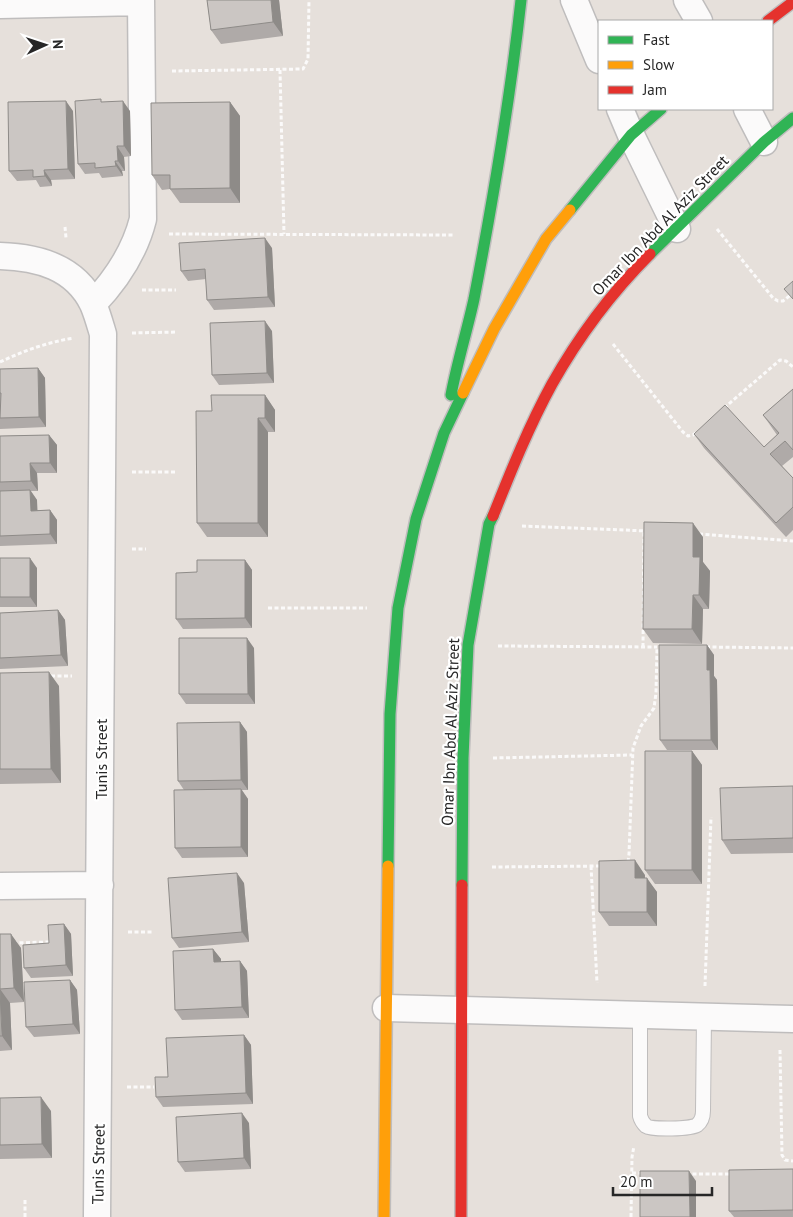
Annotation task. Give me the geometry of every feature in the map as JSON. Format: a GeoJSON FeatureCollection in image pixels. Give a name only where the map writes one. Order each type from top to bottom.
{"type":"FeatureCollection","features":[{"type":"Feature","properties":{"kind":"street"},"geometry":{"type":"LineString","coordinates":[[384,1217],[390,714],[398,608],[416,519],[444,433],[457,365],[473,302],[506,120],[521,0]]}},
{"type":"Feature","properties":{"kind":"street"},"geometry":{"type":"LineString","coordinates":[[574,0],[598,58]]}},
{"type":"Feature","properties":{"kind":"street"},"geometry":{"type":"LineString","coordinates":[[687,0],[698,20]]}},
{"type":"Feature","properties":{"kind":"street"},"geometry":{"type":"LineString","coordinates":[[11,3],[141,1],[143,218],[139,233],[125,262],[93,304]]}},
{"type":"Feature","properties":{"kind":"street"},"geometry":{"type":"LineString","coordinates":[[769,20],[793,2]]}},
{"type":"Feature","properties":{"kind":"street"},"geometry":{"type":"LineString","coordinates":[[620,110],[677,229]]}},
{"type":"Feature","properties":{"kind":"street"},"geometry":{"type":"LineString","coordinates":[[444,433],[494,330],[546,239],[631,135],[660,110]]}},
{"type":"Feature","properties":{"kind":"street"},"geometry":{"type":"LineString","coordinates":[[747,110],[764,142]]}},
{"type":"Feature","properties":{"kind":"street","name":"Omar Ibn Abd Al Aziz Street"},"geometry":{"type":"LineString","coordinates":[[461,1217],[463,758],[468,646],[489,524],[519,453],[552,384],[593,319],[634,270],[764,142],[793,118]]}},
{"type":"Feature","properties":{"kind":"street","name":"Tunis Street"},"geometry":{"type":"LineString","coordinates":[[0,256],[30,258],[50,264],[72,278],[93,304],[103,334],[97,1217]]}},
{"type":"Feature","properties":{"kind":"street"},"geometry":{"type":"LineString","coordinates":[[0,886],[100,885]]}},
{"type":"Feature","properties":{"kind":"street"},"geometry":{"type":"LineString","coordinates":[[386,1008],[786,1019]]}},
{"type":"Feature","properties":{"kind":"lane"},"geometry":{"type":"LineString","coordinates":[[640,1016],[640,1116],[650,1128],[690,1128],[701,1120],[703,1111],[704,1017]]}},
{"type":"Feature","properties":{"kind":"path"},"geometry":{"type":"LineString","coordinates":[[142,71],[303,69],[307,64],[308,0]]}},
{"type":"Feature","properties":{"kind":"path"},"geometry":{"type":"LineString","coordinates":[[280,70],[284,234]]}},
{"type":"Feature","properties":{"kind":"path"},"geometry":{"type":"LineString","coordinates":[[699,207],[773,298],[783,301],[793,292]]}},
{"type":"Feature","properties":{"kind":"path"},"geometry":{"type":"LineString","coordinates":[[139,233],[486,235]]}},
{"type":"Feature","properties":{"kind":"path"},"geometry":{"type":"LineString","coordinates":[[593,319],[683,432],[688,436],[693,435],[704,426]]}},
{"type":"Feature","properties":{"kind":"path"},"geometry":{"type":"LineString","coordinates":[[718,413],[780,360],[786,361],[793,367]]}},
{"type":"Feature","properties":{"kind":"path"},"geometry":{"type":"LineString","coordinates":[[103,472],[176,472]]}},
{"type":"Feature","properties":{"kind":"path"},"geometry":{"type":"LineString","coordinates":[[489,524],[653,532]]}},
{"type":"Feature","properties":{"kind":"path"},"geometry":{"type":"LineString","coordinates":[[643,647],[644,531]]}},
{"type":"Feature","properties":{"kind":"path"},"geometry":{"type":"LineString","coordinates":[[698,534],[793,540]]}},
{"type":"Feature","properties":{"kind":"path"},"geometry":{"type":"LineString","coordinates":[[268,608],[398,608]]}},
{"type":"Feature","properties":{"kind":"path"},"geometry":{"type":"LineString","coordinates":[[468,646],[657,647],[654,708],[634,740],[629,861],[624,865]]}},
{"type":"Feature","properties":{"kind":"path"},"geometry":{"type":"LineString","coordinates":[[706,647],[793,648]]}},
{"type":"Feature","properties":{"kind":"path"},"geometry":{"type":"LineString","coordinates":[[46,676],[101,676]]}},
{"type":"Feature","properties":{"kind":"path"},"geometry":{"type":"LineString","coordinates":[[463,758],[632,755]]}},
{"type":"Feature","properties":{"kind":"path"},"geometry":{"type":"LineString","coordinates":[[704,1017],[711,817]]}},
{"type":"Feature","properties":{"kind":"path"},"geometry":{"type":"LineString","coordinates":[[591,866],[598,1014]]}},
{"type":"Feature","properties":{"kind":"path"},"geometry":{"type":"LineString","coordinates":[[463,867],[606,866]]}},
{"type":"Feature","properties":{"kind":"path"},"geometry":{"type":"LineString","coordinates":[[10,943],[48,942],[54,939],[56,935]]}},
{"type":"Feature","properties":{"kind":"path"},"geometry":{"type":"LineString","coordinates":[[786,1019],[782,1155],[785,1160],[793,1161]]}},
{"type":"Feature","properties":{"kind":"path"},"geometry":{"type":"LineString","coordinates":[[631,1217],[633,1150],[639,1136],[650,1128]]}},
{"type":"Feature","properties":{"kind":"path"},"geometry":{"type":"LineString","coordinates":[[632,1173],[652,1173]]}},
{"type":"Feature","properties":{"kind":"path"},"geometry":{"type":"LineString","coordinates":[[681,1174],[731,1174]]}},
{"type":"Feature","properties":{"kind":"path"},"geometry":{"type":"LineString","coordinates":[[25,1200],[26,1217]]}},
{"type":"Feature","properties":{"kind":"building"},"geometry":{"type":"Polygon","coordinates":[[[207,0],[271,0],[273,22],[211,30],[207,0]]]}},
{"type":"Feature","properties":{"kind":"building"},"geometry":{"type":"Polygon","coordinates":[[[101,99],[101,102],[123,101],[124,146],[117,146],[118,161],[115,161],[116,166],[95,168],[95,163],[78,164],[75,101],[101,99]]]}},
{"type":"Feature","properties":{"kind":"building"},"geometry":{"type":"Polygon","coordinates":[[[66,101],[68,169],[44,170],[45,176],[33,177],[33,170],[9,171],[8,102],[66,101]]]}},
{"type":"Feature","properties":{"kind":"building"},"geometry":{"type":"Polygon","coordinates":[[[230,102],[230,188],[170,189],[170,175],[152,175],[151,103],[230,102]]]}},
{"type":"Feature","properties":{"kind":"building"},"geometry":{"type":"Polygon","coordinates":[[[265,238],[268,297],[207,300],[205,269],[181,271],[179,243],[265,238]]]}},
{"type":"Feature","properties":{"kind":"building"},"geometry":{"type":"Polygon","coordinates":[[[793,281],[793,299],[784,289],[793,281]]]}},
{"type":"Feature","properties":{"kind":"building"},"geometry":{"type":"Polygon","coordinates":[[[265,321],[267,373],[212,375],[210,323],[265,321]]]}},
{"type":"Feature","properties":{"kind":"building"},"geometry":{"type":"Polygon","coordinates":[[[38,368],[39,417],[0,418],[0,369],[38,368]]]}},
{"type":"Feature","properties":{"kind":"building"},"geometry":{"type":"Polygon","coordinates":[[[793,389],[793,450],[785,441],[770,454],[793,478],[793,507],[776,523],[694,434],[725,405],[764,447],[779,433],[763,415],[793,389]]]}},
{"type":"Feature","properties":{"kind":"building"},"geometry":{"type":"Polygon","coordinates":[[[211,395],[265,395],[265,418],[258,418],[258,523],[197,523],[196,411],[212,411],[211,395]]]}},
{"type":"Feature","properties":{"kind":"building"},"geometry":{"type":"Polygon","coordinates":[[[49,435],[50,463],[30,463],[31,481],[0,482],[0,436],[49,435]]]}},
{"type":"Feature","properties":{"kind":"building"},"geometry":{"type":"Polygon","coordinates":[[[30,490],[31,511],[50,510],[50,534],[0,536],[0,491],[30,490]]]}},
{"type":"Feature","properties":{"kind":"building"},"geometry":{"type":"Polygon","coordinates":[[[644,522],[693,523],[693,557],[700,557],[699,595],[693,595],[692,629],[643,629],[644,522]]]}},
{"type":"Feature","properties":{"kind":"building"},"geometry":{"type":"Polygon","coordinates":[[[0,558],[30,558],[30,597],[0,597],[0,558]]]}},
{"type":"Feature","properties":{"kind":"building"},"geometry":{"type":"Polygon","coordinates":[[[197,560],[245,560],[245,618],[176,619],[176,573],[197,572],[197,560]]]}},
{"type":"Feature","properties":{"kind":"building"},"geometry":{"type":"Polygon","coordinates":[[[58,610],[61,655],[0,658],[0,613],[58,610]]]}},
{"type":"Feature","properties":{"kind":"building"},"geometry":{"type":"Polygon","coordinates":[[[179,638],[247,638],[248,694],[179,694],[179,638]]]}},
{"type":"Feature","properties":{"kind":"building"},"geometry":{"type":"Polygon","coordinates":[[[659,645],[707,645],[707,670],[710,670],[711,740],[660,740],[659,645]]]}},
{"type":"Feature","properties":{"kind":"building"},"geometry":{"type":"Polygon","coordinates":[[[49,672],[51,769],[0,769],[0,673],[49,672]]]}},
{"type":"Feature","properties":{"kind":"building"},"geometry":{"type":"Polygon","coordinates":[[[240,722],[241,780],[178,781],[177,723],[240,722]]]}},
{"type":"Feature","properties":{"kind":"building"},"geometry":{"type":"Polygon","coordinates":[[[645,751],[692,751],[692,870],[645,870],[645,751]]]}},
{"type":"Feature","properties":{"kind":"building"},"geometry":{"type":"Polygon","coordinates":[[[793,786],[793,838],[722,840],[720,788],[793,786]]]}},
{"type":"Feature","properties":{"kind":"building"},"geometry":{"type":"Polygon","coordinates":[[[241,789],[241,847],[175,848],[174,790],[241,789]]]}},
{"type":"Feature","properties":{"kind":"building"},"geometry":{"type":"Polygon","coordinates":[[[635,860],[635,878],[647,878],[647,912],[599,912],[599,861],[635,860]]]}},
{"type":"Feature","properties":{"kind":"building"},"geometry":{"type":"Polygon","coordinates":[[[237,873],[242,932],[172,938],[168,878],[237,873]]]}},
{"type":"Feature","properties":{"kind":"building"},"geometry":{"type":"Polygon","coordinates":[[[64,924],[66,965],[24,968],[23,945],[49,943],[48,925],[64,924]]]}},
{"type":"Feature","properties":{"kind":"building"},"geometry":{"type":"Polygon","coordinates":[[[0,934],[11,934],[14,988],[0,989],[0,934]]]}},
{"type":"Feature","properties":{"kind":"building"},"geometry":{"type":"Polygon","coordinates":[[[213,949],[214,962],[240,961],[242,1007],[175,1010],[173,951],[213,949]]]}},
{"type":"Feature","properties":{"kind":"building"},"geometry":{"type":"Polygon","coordinates":[[[70,980],[73,1024],[26,1027],[24,982],[70,980]]]}},
{"type":"Feature","properties":{"kind":"building"},"geometry":{"type":"Polygon","coordinates":[[[0,990],[2,1036],[0,1036],[0,990]]]}},
{"type":"Feature","properties":{"kind":"building"},"geometry":{"type":"Polygon","coordinates":[[[244,1035],[246,1093],[156,1097],[155,1077],[168,1077],[166,1038],[244,1035]]]}},
{"type":"Feature","properties":{"kind":"building"},"geometry":{"type":"Polygon","coordinates":[[[41,1097],[42,1144],[0,1145],[0,1098],[41,1097]]]}},
{"type":"Feature","properties":{"kind":"building"},"geometry":{"type":"Polygon","coordinates":[[[242,1113],[244,1158],[178,1162],[176,1117],[242,1113]]]}},
{"type":"Feature","properties":{"kind":"building"},"geometry":{"type":"Polygon","coordinates":[[[793,1169],[793,1210],[729,1211],[729,1170],[793,1169]]]}},
{"type":"Feature","properties":{"kind":"building"},"geometry":{"type":"Polygon","coordinates":[[[640,1171],[689,1171],[690,1217],[640,1217],[640,1171]]]}},
{"type":"Feature","properties":{"kind":"traffic: fast"},"geometry":{"type":"LineString","coordinates":[[451,395],[474,299],[488,225],[506,113],[521,0]]}},
{"type":"Feature","properties":{"kind":"traffic: fast"},"geometry":{"type":"LineString","coordinates":[[570,210],[631,135],[660,110]]}},
{"type":"Feature","properties":{"kind":"traffic: fast"},"geometry":{"type":"LineString","coordinates":[[650,254],[764,142],[793,118]]}},
{"type":"Feature","properties":{"kind":"traffic: fast"},"geometry":{"type":"LineString","coordinates":[[388,866],[390,714],[398,608],[416,519],[444,433],[463,393]]}},
{"type":"Feature","properties":{"kind":"traffic: fast"},"geometry":{"type":"LineString","coordinates":[[462,885],[463,758],[468,645],[489,524],[493,516]]}},
{"type":"Feature","properties":{"kind":"traffic: slow"},"geometry":{"type":"LineString","coordinates":[[463,393],[494,329],[546,239],[570,210]]}},
{"type":"Feature","properties":{"kind":"traffic: slow"},"geometry":{"type":"LineString","coordinates":[[384,1217],[388,866]]}},
{"type":"Feature","properties":{"kind":"traffic: jam"},"geometry":{"type":"LineString","coordinates":[[769,20],[793,2]]}},
{"type":"Feature","properties":{"kind":"traffic: jam"},"geometry":{"type":"LineString","coordinates":[[493,516],[528,432],[562,366],[609,299],[650,254]]}},
{"type":"Feature","properties":{"kind":"traffic: jam"},"geometry":{"type":"LineString","coordinates":[[461,1217],[462,885]]}}]}
